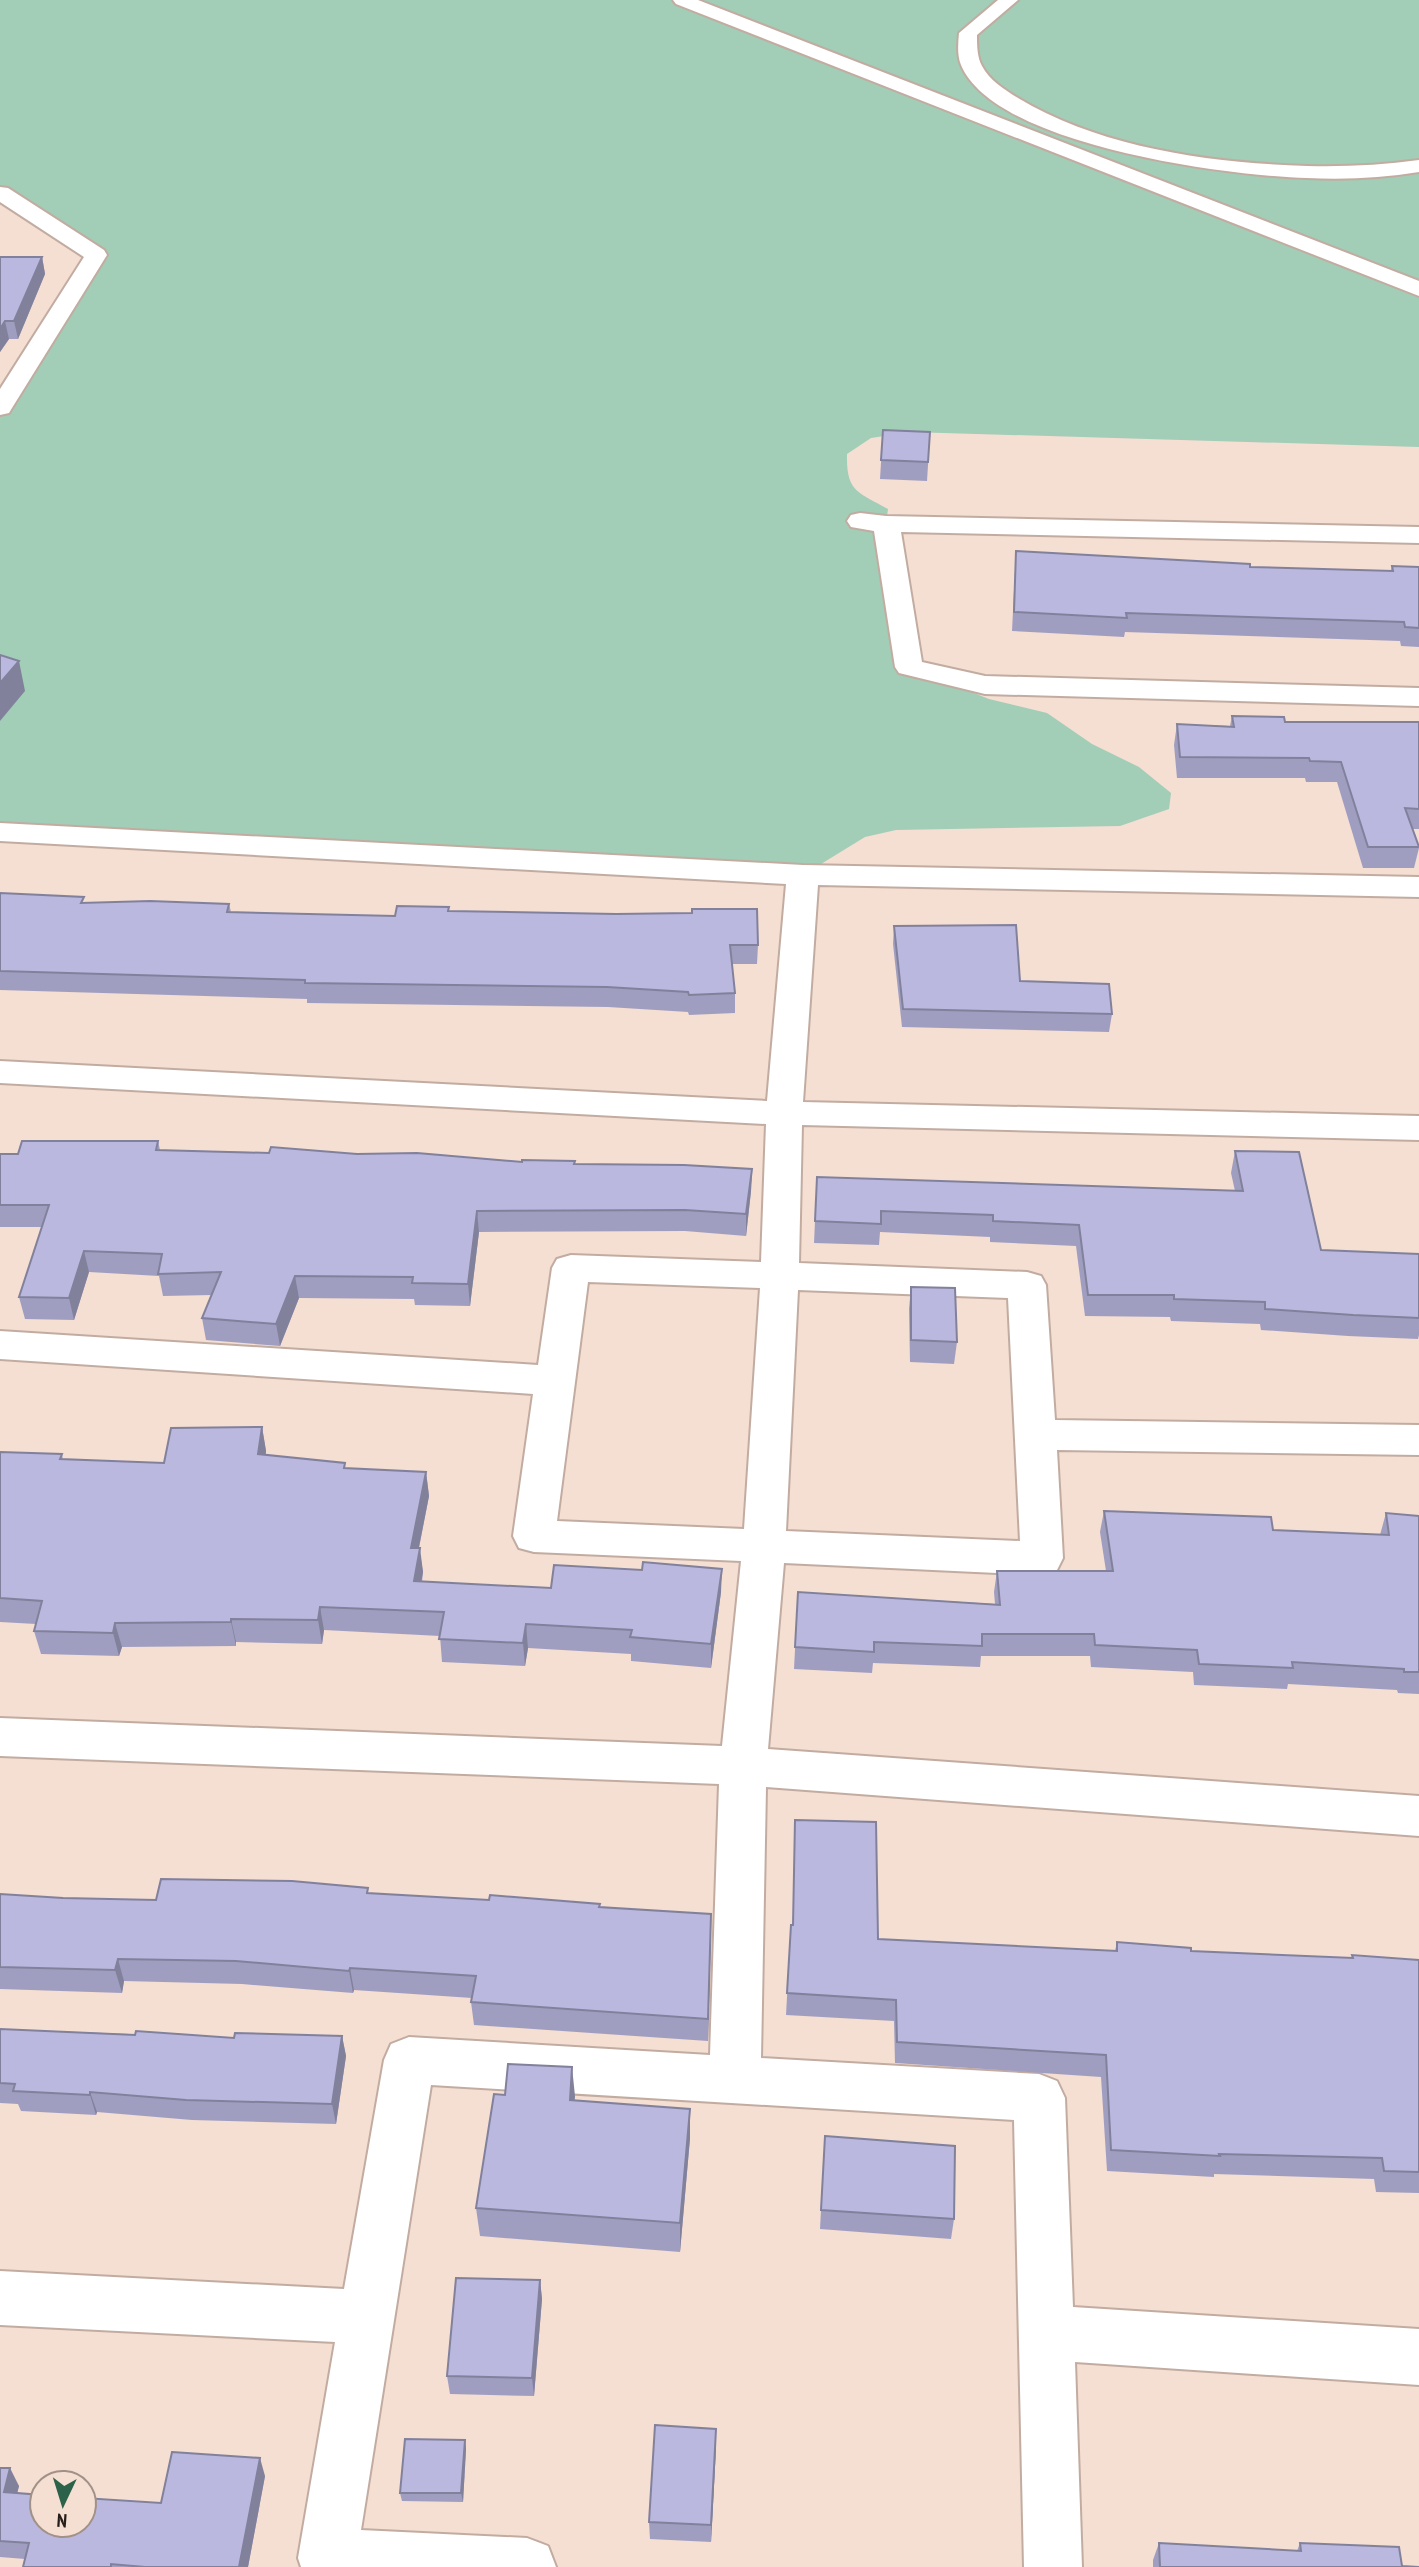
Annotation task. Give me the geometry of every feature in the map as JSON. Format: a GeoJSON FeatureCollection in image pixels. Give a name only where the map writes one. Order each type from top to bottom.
{"type":"FeatureCollection","features":[{"type":"Feature","properties":{"kind":"street"},"geometry":{"type":"LineString","coordinates":[[682,0],[1419,289]]}},
{"type":"Feature","properties":{"kind":"street"},"geometry":{"type":"LineString","coordinates":[[1009,0],[968,33],[966,50],[975,73],[1000,95],[1042,119],[1099,140],[1165,156],[1238,167],[1355,172],[1419,166]]}},
{"type":"Feature","properties":{"kind":"street"},"geometry":{"type":"LineString","coordinates":[[0,193],[96,255],[0,408]]}},
{"type":"Feature","properties":{"kind":"street"},"geometry":{"type":"LineString","coordinates":[[1419,536],[873,522],[909,667],[985,685],[1419,697]]}},
{"type":"Feature","properties":{"kind":"street"},"geometry":{"type":"LineString","coordinates":[[0,832],[803,875],[1419,887]]}},
{"type":"Feature","properties":{"kind":"street"},"geometry":{"type":"LineString","coordinates":[[735,2080],[743,1766],[764,1547],[780,1276],[784,1112],[803,875]]}},
{"type":"Feature","properties":{"kind":"street"},"geometry":{"type":"LineString","coordinates":[[0,1072],[784,1112],[1419,1128]]}},
{"type":"Feature","properties":{"kind":"street"},"geometry":{"type":"LineString","coordinates":[[570,1268],[1027,1285],[1042,1558],[534,1536],[556,1381],[570,1268]]}},
{"type":"Feature","properties":{"kind":"street"},"geometry":{"type":"LineString","coordinates":[[0,1345],[556,1381]]}},
{"type":"Feature","properties":{"kind":"street"},"geometry":{"type":"LineString","coordinates":[[1035,1435],[1419,1440]]}},
{"type":"Feature","properties":{"kind":"street"},"geometry":{"type":"LineString","coordinates":[[0,1737],[743,1766],[1419,1816]]}},
{"type":"Feature","properties":{"kind":"street"},"geometry":{"type":"LineString","coordinates":[[527,2567],[327,2558],[409,2060],[1039,2098],[1053,2567]]}},
{"type":"Feature","properties":{"kind":"street"},"geometry":{"type":"LineString","coordinates":[[0,2298],[367,2317]]}},
{"type":"Feature","properties":{"kind":"street"},"geometry":{"type":"LineString","coordinates":[[1046,2333],[1419,2357]]}},
{"type":"Feature","properties":{"kind":"green space"},"geometry":{"type":"Polygon","coordinates":[[[0,0],[1419,0],[1419,447],[910,432],[871,438],[847,454],[847,467],[852,484],[869,499],[888,509],[886,524],[909,667],[989,699],[1047,713],[1092,744],[1139,767],[1171,793],[1169,809],[1120,826],[896,830],[865,837],[803,875],[0,832],[0,408],[96,255],[0,193],[0,0]]]}},
{"type":"Feature","properties":{"kind":"building"},"geometry":{"type":"Polygon","coordinates":[[[0,257],[42,257],[14,321],[5,321],[0,329],[0,257]]]}},
{"type":"Feature","properties":{"kind":"building"},"geometry":{"type":"Polygon","coordinates":[[[883,430],[930,432],[928,462],[881,460],[883,430]]]}},
{"type":"Feature","properties":{"kind":"building"},"geometry":{"type":"Polygon","coordinates":[[[1016,551],[1250,564],[1250,567],[1393,571],[1392,566],[1419,567],[1419,628],[1405,627],[1404,622],[1126,613],[1127,618],[1014,612],[1016,551]]]}},
{"type":"Feature","properties":{"kind":"building"},"geometry":{"type":"Polygon","coordinates":[[[0,655],[19,661],[0,683],[0,655]]]}},
{"type":"Feature","properties":{"kind":"building"},"geometry":{"type":"Polygon","coordinates":[[[1232,716],[1284,717],[1285,722],[1419,722],[1419,809],[1405,808],[1419,847],[1368,847],[1341,762],[1310,761],[1309,758],[1180,757],[1177,724],[1234,727],[1232,716]]]}},
{"type":"Feature","properties":{"kind":"building"},"geometry":{"type":"Polygon","coordinates":[[[0,893],[84,897],[81,903],[150,901],[229,904],[227,912],[395,916],[397,906],[449,907],[448,911],[616,914],[692,913],[692,909],[757,909],[758,945],[730,945],[735,993],[689,995],[688,992],[607,987],[305,983],[305,980],[0,971],[0,893]]]}},
{"type":"Feature","properties":{"kind":"building"},"geometry":{"type":"Polygon","coordinates":[[[1016,925],[1020,981],[1109,984],[1112,1014],[903,1009],[894,926],[1016,925]]]}},
{"type":"Feature","properties":{"kind":"building"},"geometry":{"type":"Polygon","coordinates":[[[22,1141],[158,1141],[156,1150],[269,1153],[271,1147],[357,1154],[417,1153],[522,1162],[575,1161],[574,1164],[752,1169],[746,1214],[685,1210],[477,1211],[468,1284],[412,1283],[413,1277],[295,1276],[276,1324],[202,1318],[221,1272],[158,1274],[162,1254],[84,1251],[69,1298],[19,1297],[49,1205],[0,1205],[0,1154],[18,1154],[22,1141]]]}},
{"type":"Feature","properties":{"kind":"building"},"geometry":{"type":"Polygon","coordinates":[[[1235,1151],[1299,1152],[1321,1250],[1419,1254],[1419,1318],[1265,1309],[1265,1302],[1174,1299],[1174,1295],[1088,1295],[1079,1225],[993,1221],[993,1215],[881,1211],[881,1224],[815,1221],[817,1177],[1243,1191],[1235,1151]]]}},
{"type":"Feature","properties":{"kind":"building"},"geometry":{"type":"Polygon","coordinates":[[[911,1287],[955,1288],[957,1342],[911,1340],[911,1287]]]}},
{"type":"Feature","properties":{"kind":"building"},"geometry":{"type":"Polygon","coordinates":[[[262,1427],[258,1454],[345,1463],[344,1468],[426,1472],[411,1548],[420,1548],[414,1581],[551,1588],[554,1565],[642,1570],[643,1562],[722,1569],[711,1644],[630,1637],[632,1630],[526,1624],[523,1643],[439,1639],[444,1612],[320,1607],[318,1620],[231,1619],[231,1622],[115,1623],[113,1633],[34,1631],[42,1601],[0,1598],[0,1452],[62,1454],[60,1459],[164,1463],[171,1428],[262,1427]]]}},
{"type":"Feature","properties":{"kind":"building"},"geometry":{"type":"Polygon","coordinates":[[[1104,1511],[1271,1517],[1273,1530],[1389,1535],[1386,1513],[1419,1516],[1419,1672],[1292,1662],[1293,1668],[1199,1664],[1197,1650],[1095,1645],[1094,1634],[982,1634],[982,1646],[874,1642],[874,1652],[795,1647],[798,1592],[1000,1605],[997,1571],[1113,1571],[1104,1511]]]}},
{"type":"Feature","properties":{"kind":"building"},"geometry":{"type":"Polygon","coordinates":[[[795,1820],[876,1822],[878,1939],[1117,1951],[1117,1942],[1191,1948],[1191,1951],[1353,1958],[1352,1955],[1419,1960],[1419,2172],[1384,2171],[1382,2158],[1219,2154],[1220,2156],[1111,2150],[1106,2055],[897,2042],[896,2000],[787,1993],[793,1925],[795,1820]]]}},
{"type":"Feature","properties":{"kind":"building"},"geometry":{"type":"Polygon","coordinates":[[[161,1879],[292,1881],[368,1888],[367,1893],[489,1900],[490,1895],[600,1904],[599,1907],[711,1914],[708,2019],[471,2002],[476,1976],[350,1968],[349,1971],[236,1961],[118,1959],[115,1970],[0,1967],[0,1894],[156,1900],[161,1879]]]}},
{"type":"Feature","properties":{"kind":"building"},"geometry":{"type":"Polygon","coordinates":[[[0,2029],[135,2035],[136,2031],[234,2038],[235,2033],[342,2036],[332,2104],[186,2100],[90,2092],[90,2095],[13,2091],[15,2084],[0,2083],[0,2029]]]}},
{"type":"Feature","properties":{"kind":"building"},"geometry":{"type":"Polygon","coordinates":[[[508,2064],[572,2067],[570,2100],[690,2109],[680,2223],[476,2208],[494,2094],[505,2095],[508,2064]]]}},
{"type":"Feature","properties":{"kind":"building"},"geometry":{"type":"Polygon","coordinates":[[[825,2136],[955,2146],[954,2219],[821,2210],[825,2136]]]}},
{"type":"Feature","properties":{"kind":"building"},"geometry":{"type":"Polygon","coordinates":[[[456,2278],[540,2280],[532,2378],[447,2376],[456,2278]]]}},
{"type":"Feature","properties":{"kind":"building"},"geometry":{"type":"Polygon","coordinates":[[[655,2425],[716,2429],[711,2525],[649,2522],[655,2425]]]}},
{"type":"Feature","properties":{"kind":"building"},"geometry":{"type":"Polygon","coordinates":[[[405,2439],[465,2440],[461,2493],[400,2493],[405,2439]]]}},
{"type":"Feature","properties":{"kind":"building"},"geometry":{"type":"Polygon","coordinates":[[[172,2452],[260,2458],[239,2567],[145,2567],[111,2564],[111,2567],[23,2567],[29,2543],[0,2541],[0,2468],[10,2468],[4,2492],[28,2494],[28,2539],[98,2539],[98,2499],[161,2503],[172,2452]]]}},
{"type":"Feature","properties":{"kind":"building"},"geometry":{"type":"Polygon","coordinates":[[[1159,2543],[1301,2551],[1300,2543],[1399,2547],[1402,2566],[1419,2567],[1160,2567],[1159,2543]]]}}]}
